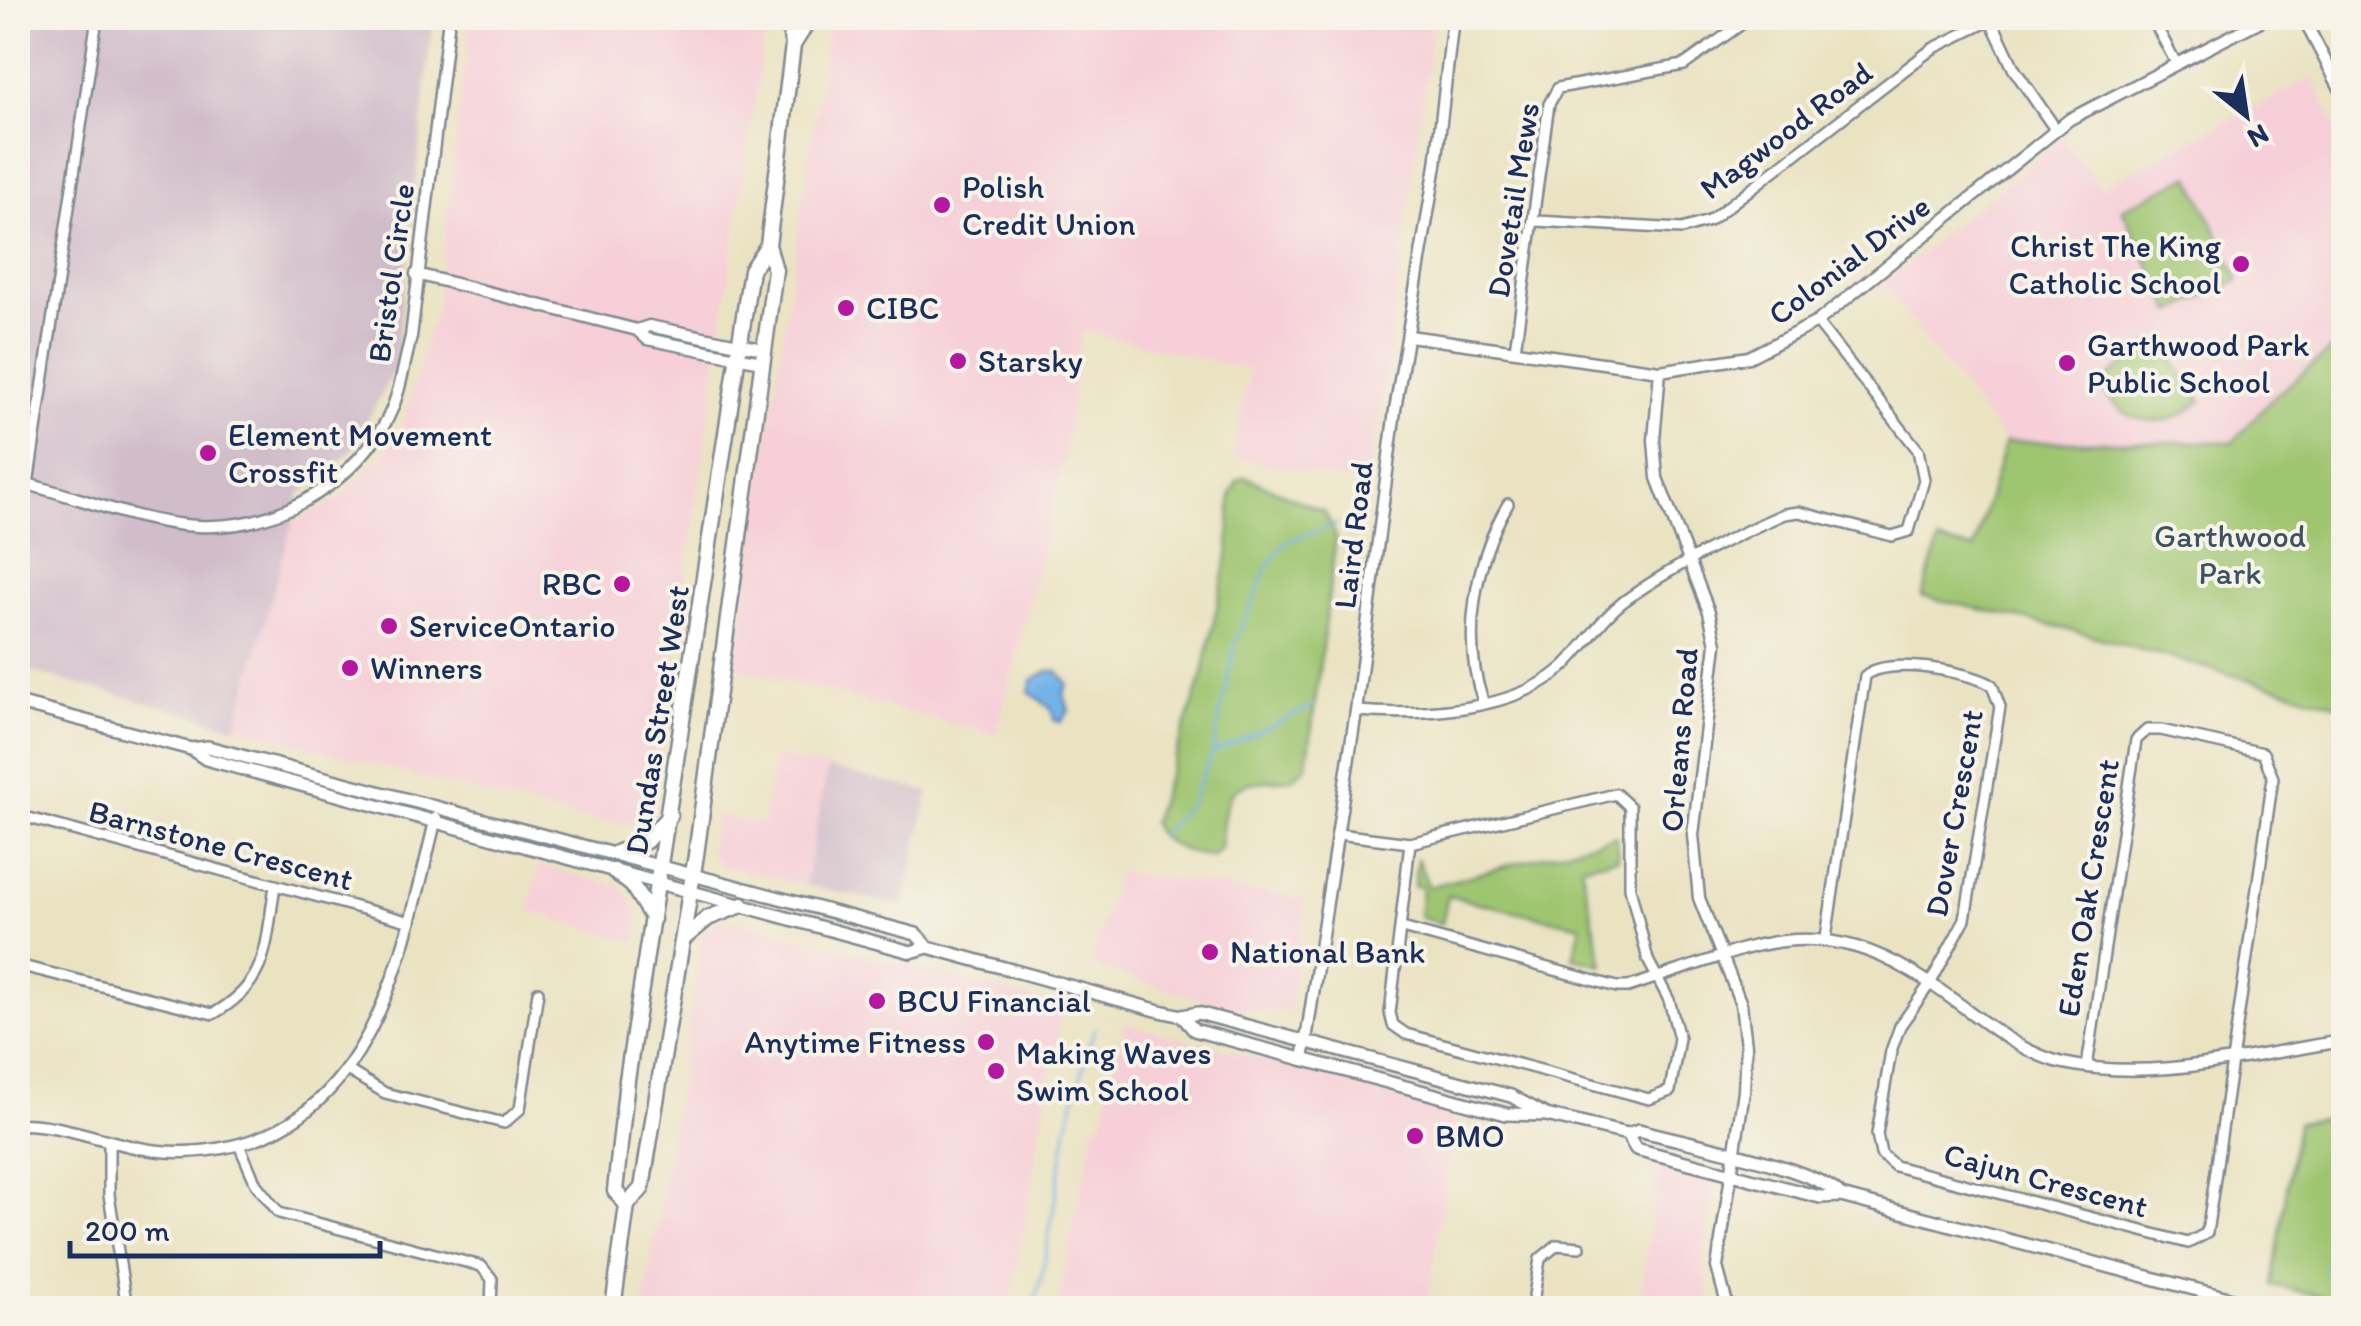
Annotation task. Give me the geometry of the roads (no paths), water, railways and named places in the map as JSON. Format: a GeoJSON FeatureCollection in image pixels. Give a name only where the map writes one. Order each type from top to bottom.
{"type":"FeatureCollection","features":[{"type":"Feature","properties":{"kind":"main road","name":"Dundas Street West"},"geometry":{"type":"LineString","coordinates":[[613,1308],[628,1205],[642,1188],[694,874],[775,270],[768,245],[793,45],[787,18]]}},
{"type":"Feature","properties":{"kind":"main road","name":"Dundas Street West"},"geometry":{"type":"LineString","coordinates":[[793,45],[810,18]]}},
{"type":"Feature","properties":{"kind":"main road","name":"Dundas Street West"},"geometry":{"type":"LineString","coordinates":[[628,1205],[615,1190],[627,1080],[752,270],[768,245]]}},
{"type":"Feature","properties":{"kind":"main road"},"geometry":{"type":"LineString","coordinates":[[18,702],[192,749],[206,760],[911,952],[928,948],[1182,1016],[1198,1013],[1511,1096],[1546,1115]]}},
{"type":"Feature","properties":{"kind":"main road"},"geometry":{"type":"LineString","coordinates":[[192,749],[208,746],[916,934],[928,948]]}},
{"type":"Feature","properties":{"kind":"main road"},"geometry":{"type":"LineString","coordinates":[[616,853],[646,841],[670,815]]}},
{"type":"Feature","properties":{"kind":"main road"},"geometry":{"type":"LineString","coordinates":[[614,870],[639,894],[654,920]]}},
{"type":"Feature","properties":{"kind":"main road"},"geometry":{"type":"LineString","coordinates":[[683,940],[708,918],[742,905]]}},
{"type":"Feature","properties":{"kind":"main road"},"geometry":{"type":"LineString","coordinates":[[1182,1016],[1194,1030],[1506,1114],[1546,1115],[1627,1134],[1638,1130],[1734,1155],[1830,1182],[1841,1196]]}},
{"type":"Feature","properties":{"kind":"main road"},"geometry":{"type":"LineString","coordinates":[[1627,1134],[1636,1148],[1731,1174],[1820,1198],[1841,1196],[2266,1308]]}},
{"type":"Feature","properties":{"kind":"street"},"geometry":{"type":"LineString","coordinates":[[23,483],[96,18]]}},
{"type":"Feature","properties":{"kind":"street","name":"Bristol Circle"},"geometry":{"type":"LineString","coordinates":[[23,483],[195,526],[242,524],[297,506],[349,469],[385,423],[400,387],[448,18]]}},
{"type":"Feature","properties":{"kind":"street","name":"Laird Road"},"geometry":{"type":"LineString","coordinates":[[1302,1060],[1356,711],[1390,449],[1450,69],[1453,18]]}},
{"type":"Feature","properties":{"kind":"street","name":"Dovetail Mews"},"geometry":{"type":"LineString","coordinates":[[1515,350],[1536,221],[1549,104],[1558,88],[1684,66],[1750,18]]}},
{"type":"Feature","properties":{"kind":"street"},"geometry":{"type":"LineString","coordinates":[[2152,18],[2176,62]]}},
{"type":"Feature","properties":{"kind":"street","name":"Colonial Drive"},"geometry":{"type":"LineString","coordinates":[[1409,336],[1660,371],[1749,357],[1817,322],[2056,130],[2101,100],[2266,18]]}},
{"type":"Feature","properties":{"kind":"street"},"geometry":{"type":"LineString","coordinates":[[2303,18],[2344,96]]}},
{"type":"Feature","properties":{"kind":"street"},"geometry":{"type":"LineString","coordinates":[[1990,19],[2014,69],[2056,130]]}},
{"type":"Feature","properties":{"kind":"street","name":"Magwood Road"},"geometry":{"type":"LineString","coordinates":[[1536,221],[1682,228],[1708,221],[1932,49],[1990,19]]}},
{"type":"Feature","properties":{"kind":"street"},"geometry":{"type":"LineString","coordinates":[[416,274],[637,330],[649,326],[762,355]]}},
{"type":"Feature","properties":{"kind":"street"},"geometry":{"type":"LineString","coordinates":[[1356,711],[1416,715],[1528,692],[1545,682],[1626,600],[1790,512],[1892,536],[1909,532],[1924,480],[1918,450],[1817,322]]}},
{"type":"Feature","properties":{"kind":"street","name":"Orleans Road"},"geometry":{"type":"LineString","coordinates":[[1660,371],[1654,440],[1657,478],[1709,612],[1716,644],[1692,835],[1694,864],[1699,898],[1741,1004],[1746,1046],[1717,1266],[1728,1308]]}},
{"type":"Feature","properties":{"kind":"street"},"geometry":{"type":"LineString","coordinates":[[1482,701],[1473,674],[1470,644],[1488,538],[1508,504]]}},
{"type":"Feature","properties":{"kind":"street","name":"Dover Crescent"},"geometry":{"type":"LineString","coordinates":[[1826,938],[1865,676],[1872,669],[1900,666],[1984,680],[1999,695],[2000,707],[1965,919],[1931,982]]}},
{"type":"Feature","properties":{"kind":"street","name":"Eden Oak Crescent"},"geometry":{"type":"LineString","coordinates":[[2086,1067],[2133,754],[2136,740],[2147,730],[2263,753],[2273,778],[2231,1058]]}},
{"type":"Feature","properties":{"kind":"street"},"geometry":{"type":"LineString","coordinates":[[1338,834],[1410,844],[1581,801],[1621,796],[1630,807],[1630,888],[1648,960],[1679,1038],[1670,1091],[1649,1099],[1406,1034],[1393,1025],[1390,1013],[1410,844]]}},
{"type":"Feature","properties":{"kind":"street"},"geometry":{"type":"LineString","coordinates":[[18,1124],[61,1126],[109,1141],[179,1152],[240,1147],[291,1122],[347,1070],[378,1020],[411,922],[438,806]]}},
{"type":"Feature","properties":{"kind":"street","name":"Barnstone Crescent"},"geometry":{"type":"LineString","coordinates":[[18,816],[411,922]]}},
{"type":"Feature","properties":{"kind":"street"},"geometry":{"type":"LineString","coordinates":[[18,965],[213,1014],[249,990],[262,956],[275,886]]}},
{"type":"Feature","properties":{"kind":"street"},"geometry":{"type":"LineString","coordinates":[[1402,928],[1616,987],[1749,946],[1826,938],[1885,954],[1931,982],[2002,1036],[2059,1062],[2086,1067],[2153,1071],[2344,1041]]}},
{"type":"Feature","properties":{"kind":"street","name":"Cajun Crescent"},"geometry":{"type":"LineString","coordinates":[[1931,982],[1900,1026],[1891,1051],[1878,1134],[1881,1154],[1895,1166],[2188,1244],[2207,1234],[2231,1058]]}},
{"type":"Feature","properties":{"kind":"street"},"geometry":{"type":"LineString","coordinates":[[347,1070],[385,1093],[504,1122],[520,1109],[538,992]]}},
{"type":"Feature","properties":{"kind":"street"},"geometry":{"type":"LineString","coordinates":[[109,1141],[108,1195],[127,1308]]}},
{"type":"Feature","properties":{"kind":"street"},"geometry":{"type":"LineString","coordinates":[[240,1147],[256,1184],[278,1213],[481,1266],[492,1279],[491,1308]]}},
{"type":"Feature","properties":{"kind":"street"},"geometry":{"type":"LineString","coordinates":[[1532,1308],[1540,1259],[1558,1246],[1580,1247]]}},
{"type":"Feature","properties":{"kind":"water"},"geometry":{"type":"Polygon","coordinates":[[[1048,671],[1057,671],[1068,684],[1064,693],[1069,711],[1061,722],[1054,720],[1052,709],[1029,692],[1032,680],[1048,671]]]}},
{"type":"Feature","properties":{"kind":"waterway"},"geometry":{"type":"LineString","coordinates":[[1158,838],[1190,803],[1212,754],[1236,640],[1267,568],[1286,542],[1337,524]]}},
{"type":"Feature","properties":{"kind":"waterway"},"geometry":{"type":"LineString","coordinates":[[1213,753],[1314,706]]}},
{"type":"Feature","properties":{"kind":"waterway"},"geometry":{"type":"LineString","coordinates":[[1033,1308],[1068,1123],[1094,1029]]}},
{"type":"Feature","properties":{"kind":"waterway"},"geometry":{"type":"LineString","coordinates":[[2325,1269],[2344,1250]]}},
{"type":"Feature","properties":{"kind":"place","name":"Polish Credit Union"},"geometry":{"type":"Point","coordinates":[942,205]}},
{"type":"Feature","properties":{"kind":"place","name":"Christ The King Catholic School"},"geometry":{"type":"Point","coordinates":[2241,264]}},
{"type":"Feature","properties":{"kind":"place","name":"CIBC"},"geometry":{"type":"Point","coordinates":[846,308]}},
{"type":"Feature","properties":{"kind":"place","name":"Starsky"},"geometry":{"type":"Point","coordinates":[958,361]}},
{"type":"Feature","properties":{"kind":"place","name":"Garthwood Park Public School"},"geometry":{"type":"Point","coordinates":[2067,363]}},
{"type":"Feature","properties":{"kind":"place","name":"Element Movement Crossfit"},"geometry":{"type":"Point","coordinates":[208,453]}},
{"type":"Feature","properties":{"kind":"place","name":"RBC"},"geometry":{"type":"Point","coordinates":[622,584]}},
{"type":"Feature","properties":{"kind":"place","name":"ServiceOntario"},"geometry":{"type":"Point","coordinates":[389,626]}},
{"type":"Feature","properties":{"kind":"place","name":"Winners"},"geometry":{"type":"Point","coordinates":[350,668]}},
{"type":"Feature","properties":{"kind":"place","name":"National Bank"},"geometry":{"type":"Point","coordinates":[1210,952]}},
{"type":"Feature","properties":{"kind":"place","name":"BCU Financial"},"geometry":{"type":"Point","coordinates":[877,1001]}},
{"type":"Feature","properties":{"kind":"place","name":"Anytime Fitness"},"geometry":{"type":"Point","coordinates":[986,1042]}},
{"type":"Feature","properties":{"kind":"place","name":"Making Waves Swim School"},"geometry":{"type":"Point","coordinates":[996,1071]}},
{"type":"Feature","properties":{"kind":"place","name":"BMO"},"geometry":{"type":"Point","coordinates":[1415,1136]}},
{"type":"Feature","properties":{"kind":"park label","name":"Garthwood Park"},"geometry":{"type":"Point","coordinates":[2230,554]}}]}
